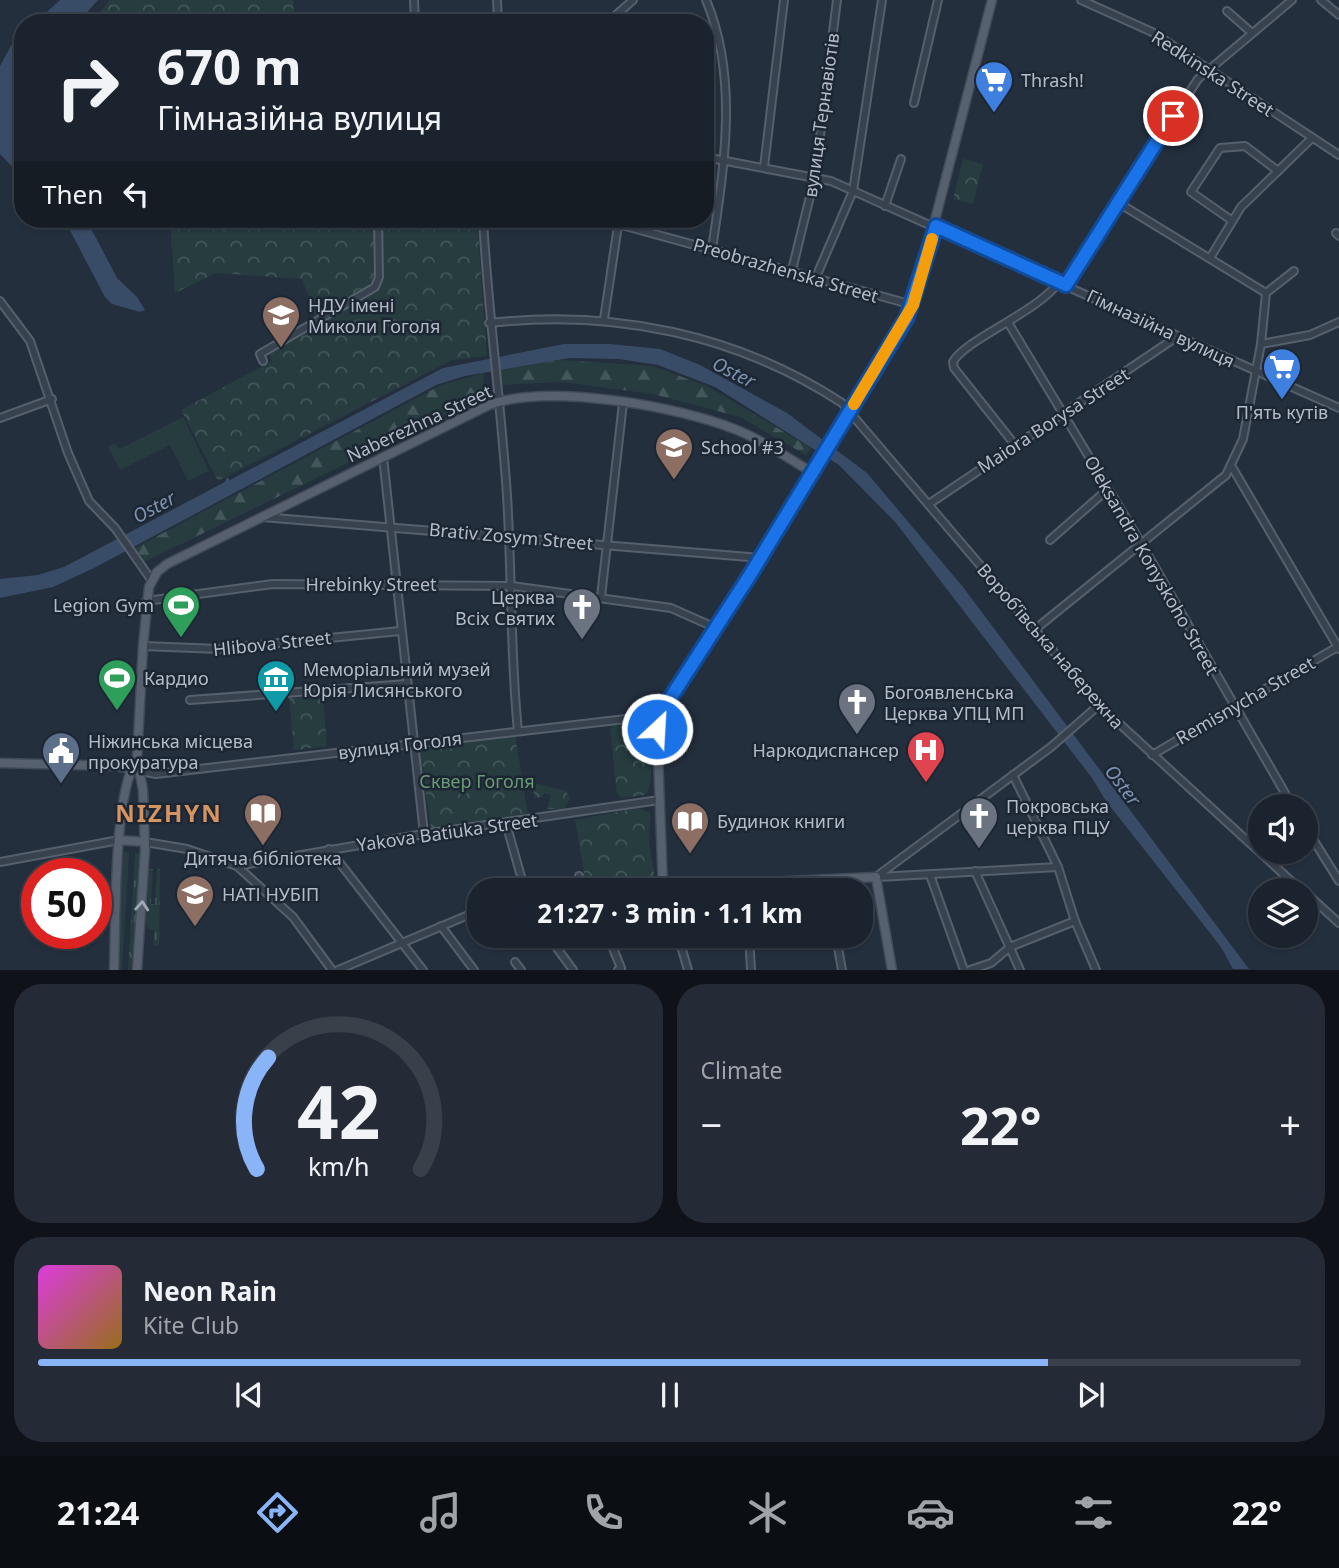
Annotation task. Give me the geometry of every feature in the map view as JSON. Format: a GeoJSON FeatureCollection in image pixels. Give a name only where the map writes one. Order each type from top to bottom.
{"type":"FeatureCollection","features":[{"type":"Feature","properties":{"kind":"main road"},"geometry":{"type":"LineString","coordinates":[[663,878],[657,729],[660,715],[761,558],[913,305],[936,226],[992,0]]}},
{"type":"Feature","properties":{"kind":"main road","name":"Naberezhna Street"},"geometry":{"type":"LineString","coordinates":[[152,580],[167,564],[499,402],[542,396],[623,403],[728,426],[812,472]]}},
{"type":"Feature","properties":{"kind":"main road"},"geometry":{"type":"LineString","coordinates":[[137,970],[145,842],[141,771],[137,759],[147,598],[152,580]]}},
{"type":"Feature","properties":{"kind":"main road"},"geometry":{"type":"LineString","coordinates":[[114,970],[119,840],[130,769],[137,759]]}},
{"type":"Feature","properties":{"kind":"main road"},"geometry":{"type":"LineString","coordinates":[[0,763],[117,766],[141,771]]}},
{"type":"Feature","properties":{"kind":"main road"},"geometry":{"type":"LineString","coordinates":[[119,840],[145,842]]}},
{"type":"Feature","properties":{"kind":"main road"},"geometry":{"type":"LineString","coordinates":[[852,878],[876,877],[892,970]]}},
{"type":"Feature","properties":{"kind":"street"},"geometry":{"type":"LineString","coordinates":[[617,14],[633,0]]}},
{"type":"Feature","properties":{"kind":"street"},"geometry":{"type":"LineString","coordinates":[[764,167],[784,0]]}},
{"type":"Feature","properties":{"kind":"street","name":"вулиця Тернавіотів"},"geometry":{"type":"LineString","coordinates":[[792,271],[815,176],[837,0]]}},
{"type":"Feature","properties":{"kind":"street"},"geometry":{"type":"LineString","coordinates":[[816,277],[853,191],[882,0]]}},
{"type":"Feature","properties":{"kind":"street"},"geometry":{"type":"LineString","coordinates":[[914,103],[938,0]]}},
{"type":"Feature","properties":{"kind":"street","name":"Redkinska Street"},"geometry":{"type":"LineString","coordinates":[[1081,0],[1153,32],[1339,155]]}},
{"type":"Feature","properties":{"kind":"street"},"geometry":{"type":"LineString","coordinates":[[1066,285],[1157,139],[1207,69],[1292,0]]}},
{"type":"Feature","properties":{"kind":"street"},"geometry":{"type":"LineString","coordinates":[[1321,0],[1339,15]]}},
{"type":"Feature","properties":{"kind":"street"},"geometry":{"type":"LineString","coordinates":[[1227,11],[1252,33]]}},
{"type":"Feature","properties":{"kind":"street"},"geometry":{"type":"LineString","coordinates":[[712,249],[725,160],[721,45],[714,24]]}},
{"type":"Feature","properties":{"kind":"street"},"geometry":{"type":"LineString","coordinates":[[1210,258],[1231,220],[1312,138]]}},
{"type":"Feature","properties":{"kind":"street"},"geometry":{"type":"LineString","coordinates":[[1231,220],[1191,192],[1220,148],[1245,146],[1278,171]]}},
{"type":"Feature","properties":{"kind":"street","name":"Гімназійна вулиця"},"geometry":{"type":"LineString","coordinates":[[714,158],[815,176],[853,191],[1339,408]]}},
{"type":"Feature","properties":{"kind":"street"},"geometry":{"type":"LineString","coordinates":[[885,206],[901,159]]}},
{"type":"Feature","properties":{"kind":"street"},"geometry":{"type":"LineString","coordinates":[[1117,202],[1266,293]]}},
{"type":"Feature","properties":{"kind":"street"},"geometry":{"type":"LineString","coordinates":[[263,361],[260,354],[375,287],[379,277],[378,228]]}},
{"type":"Feature","properties":{"kind":"street"},"geometry":{"type":"LineString","coordinates":[[484,228],[489,323],[499,402],[509,536],[513,690],[518,731]]}},
{"type":"Feature","properties":{"kind":"street"},"geometry":{"type":"LineString","coordinates":[[604,319],[618,228]]}},
{"type":"Feature","properties":{"kind":"street","name":"Preobrazhenska Street"},"geometry":{"type":"LineString","coordinates":[[642,228],[913,305]]}},
{"type":"Feature","properties":{"kind":"street"},"geometry":{"type":"LineString","coordinates":[[1032,631],[1195,502],[1232,467],[1243,439],[1261,344],[1266,293],[1294,271]]}},
{"type":"Feature","properties":{"kind":"street"},"geometry":{"type":"LineString","coordinates":[[1015,445],[954,368],[956,358],[964,350],[1009,324],[1059,282]]}},
{"type":"Feature","properties":{"kind":"street"},"geometry":{"type":"LineString","coordinates":[[0,301],[30,341],[85,494],[115,528],[152,580]]}},
{"type":"Feature","properties":{"kind":"street"},"geometry":{"type":"LineString","coordinates":[[489,323],[546,317],[604,319],[699,340],[763,361],[804,380],[850,411]]}},
{"type":"Feature","properties":{"kind":"street"},"geometry":{"type":"LineString","coordinates":[[1261,344],[1310,335],[1339,322]]}},
{"type":"Feature","properties":{"kind":"street","name":"Oleksandra Konyskoho Street"},"geometry":{"type":"LineString","coordinates":[[1009,324],[1141,543],[1285,794]]}},
{"type":"Feature","properties":{"kind":"street","name":"Maiora Borysa Street"},"geometry":{"type":"LineString","coordinates":[[929,505],[1178,336]]}},
{"type":"Feature","properties":{"kind":"street"},"geometry":{"type":"LineString","coordinates":[[0,418],[52,399]]}},
{"type":"Feature","properties":{"kind":"street"},"geometry":{"type":"LineString","coordinates":[[601,597],[623,403]]}},
{"type":"Feature","properties":{"kind":"street","name":"Воробʼївська набережна"},"geometry":{"type":"LineString","coordinates":[[850,411],[1032,631],[1098,705],[1289,878]]}},
{"type":"Feature","properties":{"kind":"street"},"geometry":{"type":"LineString","coordinates":[[383,457],[424,834]]}},
{"type":"Feature","properties":{"kind":"street"},"geometry":{"type":"LineString","coordinates":[[1232,467],[1339,647]]}},
{"type":"Feature","properties":{"kind":"street"},"geometry":{"type":"LineString","coordinates":[[1050,540],[1108,489]]}},
{"type":"Feature","properties":{"kind":"street","name":"Brativ Zosym Street"},"geometry":{"type":"LineString","coordinates":[[260,517],[761,558]]}},
{"type":"Feature","properties":{"kind":"street","name":"Hrebinky Street"},"geometry":{"type":"LineString","coordinates":[[147,598],[273,584],[512,586],[682,611],[716,628]]}},
{"type":"Feature","properties":{"kind":"street","name":"Hlibova Street"},"geometry":{"type":"LineString","coordinates":[[143,646],[219,649],[400,631]]}},
{"type":"Feature","properties":{"kind":"street","name":"Remisnycha Street"},"geometry":{"type":"LineString","coordinates":[[1152,754],[1233,705],[1339,647]]}},
{"type":"Feature","properties":{"kind":"street"},"geometry":{"type":"LineString","coordinates":[[190,700],[407,684]]}},
{"type":"Feature","properties":{"kind":"street"},"geometry":{"type":"LineString","coordinates":[[876,877],[1051,747],[1098,705]]}},
{"type":"Feature","properties":{"kind":"street","name":"вулиця Гоголя"},"geometry":{"type":"LineString","coordinates":[[141,771],[156,774],[660,715]]}},
{"type":"Feature","properties":{"kind":"street"},"geometry":{"type":"LineString","coordinates":[[1013,775],[1058,867],[1075,920],[1096,970]]}},
{"type":"Feature","properties":{"kind":"street","name":"Yakova Batiuka Street"},"geometry":{"type":"LineString","coordinates":[[237,866],[424,834],[659,800]]}},
{"type":"Feature","properties":{"kind":"street"},"geometry":{"type":"LineString","coordinates":[[506,823],[521,878]]}},
{"type":"Feature","properties":{"kind":"street"},"geometry":{"type":"LineString","coordinates":[[0,862],[24,860],[82,845],[119,840]]}},
{"type":"Feature","properties":{"kind":"street","name":"Yakova Batiuka Street"},"geometry":{"type":"LineString","coordinates":[[145,842],[187,849],[237,866],[292,917],[332,970]]}},
{"type":"Feature","properties":{"kind":"street"},"geometry":{"type":"LineString","coordinates":[[1318,847],[1339,881]]}},
{"type":"Feature","properties":{"kind":"street"},"geometry":{"type":"LineString","coordinates":[[329,849],[423,970]]}},
{"type":"Feature","properties":{"kind":"street"},"geometry":{"type":"LineString","coordinates":[[876,877],[1058,867]]}},
{"type":"Feature","properties":{"kind":"street"},"geometry":{"type":"LineString","coordinates":[[975,871],[1020,970]]}},
{"type":"Feature","properties":{"kind":"street"},"geometry":{"type":"LineString","coordinates":[[930,875],[964,970]]}},
{"type":"Feature","properties":{"kind":"street","name":"Воробʼївська набережна"},"geometry":{"type":"LineString","coordinates":[[1318,904],[1339,923]]}},
{"type":"Feature","properties":{"kind":"street"},"geometry":{"type":"LineString","coordinates":[[338,970],[467,915]]}},
{"type":"Feature","properties":{"kind":"street"},"geometry":{"type":"LineString","coordinates":[[970,970],[991,963],[1010,947],[1075,920]]}},
{"type":"Feature","properties":{"kind":"street"},"geometry":{"type":"LineString","coordinates":[[441,926],[474,970]]}},
{"type":"Feature","properties":{"kind":"street"},"geometry":{"type":"LineString","coordinates":[[557,948],[573,970]]}},
{"type":"Feature","properties":{"kind":"street"},"geometry":{"type":"LineString","coordinates":[[612,948],[620,969]]}},
{"type":"Feature","properties":{"kind":"street"},"geometry":{"type":"LineString","coordinates":[[682,948],[688,970]]}},
{"type":"Feature","properties":{"kind":"street"},"geometry":{"type":"LineString","coordinates":[[750,948],[751,970]]}},
{"type":"Feature","properties":{"kind":"street"},"geometry":{"type":"LineString","coordinates":[[838,948],[842,970]]}},
{"type":"Feature","properties":{"kind":"street"},"geometry":{"type":"LineString","coordinates":[[515,962],[521,970]]}},
{"type":"Feature","properties":{"kind":"green space"},"geometry":{"type":"Polygon","coordinates":[[[110,0],[293,0],[294,14],[98,14],[110,0]]]}},
{"type":"Feature","properties":{"kind":"green space"},"geometry":{"type":"Polygon","coordinates":[[[963,159],[983,164],[973,204],[953,199],[963,159]]]}},
{"type":"Feature","properties":{"kind":"green space"},"geometry":{"type":"Polygon","coordinates":[[[171,228],[478,228],[487,356],[452,360],[218,481],[181,410],[272,361],[269,353],[319,326],[302,279],[216,273],[175,293],[171,228]]]}},
{"type":"Feature","properties":{"kind":"green space"},"geometry":{"type":"Polygon","coordinates":[[[559,360],[652,366],[707,386],[811,448],[806,455],[740,417],[653,394],[562,382],[498,385],[497,370],[559,360]]]}},
{"type":"Feature","properties":{"kind":"green space"},"geometry":{"type":"Polygon","coordinates":[[[484,373],[483,394],[459,409],[142,563],[133,549],[441,385],[484,373]]]}},
{"type":"Feature","properties":{"kind":"green space"},"geometry":{"type":"Polygon","coordinates":[[[183,417],[209,471],[188,481],[170,445],[120,470],[108,447],[115,443],[119,449],[183,417]]]}},
{"type":"Feature","properties":{"kind":"green space"},"geometry":{"type":"Polygon","coordinates":[[[323,697],[327,746],[294,750],[289,698],[323,697]]]}},
{"type":"Feature","properties":{"kind":"green space"},"geometry":{"type":"Polygon","coordinates":[[[647,722],[652,760],[648,790],[645,795],[622,798],[617,793],[610,730],[614,724],[647,722]]]}},
{"type":"Feature","properties":{"kind":"green space","name":"Сквер Гоголя"},"geometry":{"type":"Polygon","coordinates":[[[515,735],[528,815],[431,829],[419,748],[515,735]]]}},
{"type":"Feature","properties":{"kind":"green space"},"geometry":{"type":"Polygon","coordinates":[[[531,782],[566,791],[570,798],[564,809],[547,809],[551,795],[544,793],[542,797],[535,798],[531,782]]]}},
{"type":"Feature","properties":{"kind":"green space"},"geometry":{"type":"Polygon","coordinates":[[[639,808],[650,813],[649,842],[655,878],[585,878],[575,820],[639,808]]]}},
{"type":"Feature","properties":{"kind":"green space"},"geometry":{"type":"Polygon","coordinates":[[[123,852],[129,853],[122,969],[116,970],[123,852]]]}},
{"type":"Feature","properties":{"kind":"green space"},"geometry":{"type":"Polygon","coordinates":[[[135,853],[141,853],[134,969],[128,970],[135,853]]]}},
{"type":"Feature","properties":{"kind":"green space"},"geometry":{"type":"Polygon","coordinates":[[[149,869],[153,869],[151,904],[155,904],[157,869],[160,869],[159,946],[153,945],[154,930],[148,929],[146,922],[149,869]]]}},
{"type":"Feature","properties":{"kind":"water"},"geometry":{"type":"Polygon","coordinates":[[[60,0],[98,0],[85,14],[45,14],[60,0]]]}},
{"type":"Feature","properties":{"kind":"water"},"geometry":{"type":"Polygon","coordinates":[[[14,42],[14,169],[0,154],[0,66],[14,42]]]}},
{"type":"Feature","properties":{"kind":"water"},"geometry":{"type":"Polygon","coordinates":[[[69,228],[91,228],[117,278],[137,297],[145,310],[140,312],[112,304],[105,297],[69,228]]]}},
{"type":"Feature","properties":{"kind":"water","name":"Oster"},"geometry":{"type":"Polygon","coordinates":[[[564,344],[610,344],[660,349],[700,365],[787,413],[867,473],[963,587],[1249,969],[1233,969],[1221,947],[1106,801],[1092,778],[896,523],[839,465],[715,387],[658,365],[619,359],[569,358],[465,376],[436,385],[94,568],[53,587],[0,598],[0,579],[38,575],[64,567],[225,482],[227,477],[230,480],[443,368],[564,344]]]}},
{"type":"Feature","properties":{"kind":"slow traffic"},"geometry":{"type":"LineString","coordinates":[[854,404],[913,305],[932,239]]}},
{"type":"Feature","properties":{"kind":"place","name":"Thrash!"},"geometry":{"type":"Point","coordinates":[994,114]}},
{"type":"Feature","properties":{"kind":"place","name":"НДУ імені Миколи Гоголя"},"geometry":{"type":"Point","coordinates":[281,349]}},
{"type":"Feature","properties":{"kind":"place","name":"П'ять кутів"},"geometry":{"type":"Point","coordinates":[1282,401]}},
{"type":"Feature","properties":{"kind":"place","name":"School #3"},"geometry":{"type":"Point","coordinates":[674,481]}},
{"type":"Feature","properties":{"kind":"place","name":"Legion Gym"},"geometry":{"type":"Point","coordinates":[181,639]}},
{"type":"Feature","properties":{"kind":"place","name":"Церква Всіх Святих"},"geometry":{"type":"Point","coordinates":[582,641]}},
{"type":"Feature","properties":{"kind":"place","name":"Кардио"},"geometry":{"type":"Point","coordinates":[117,712]}},
{"type":"Feature","properties":{"kind":"place","name":"Меморіальний музей Юрія Лисянського"},"geometry":{"type":"Point","coordinates":[276,713]}},
{"type":"Feature","properties":{"kind":"place","name":"Богоявленська Церква УПЦ МП"},"geometry":{"type":"Point","coordinates":[857,736]}},
{"type":"Feature","properties":{"kind":"place","name":"Наркодиспансер"},"geometry":{"type":"Point","coordinates":[926,784]}},
{"type":"Feature","properties":{"kind":"place","name":"Ніжинська місцева прокуратура"},"geometry":{"type":"Point","coordinates":[61,785]}},
{"type":"Feature","properties":{"kind":"place","name":"Дитяча бібліотека"},"geometry":{"type":"Point","coordinates":[263,847]}},
{"type":"Feature","properties":{"kind":"place","name":"Покровська церква ПЦУ"},"geometry":{"type":"Point","coordinates":[979,850]}},
{"type":"Feature","properties":{"kind":"place","name":"Будинок книги"},"geometry":{"type":"Point","coordinates":[690,855]}},
{"type":"Feature","properties":{"kind":"place","name":"НАТІ НУБІП"},"geometry":{"type":"Point","coordinates":[195,928]}},
{"type":"Feature","properties":{"kind":"district","name":"NIZHYN"},"geometry":{"type":"Point","coordinates":[169,812]}},
{"type":"Feature","properties":{"kind":"route"},"geometry":{"type":"LineString","coordinates":[[657,729],[662,711],[750,575],[907,317],[936,226],[1066,285],[1173,116]]}}]}
